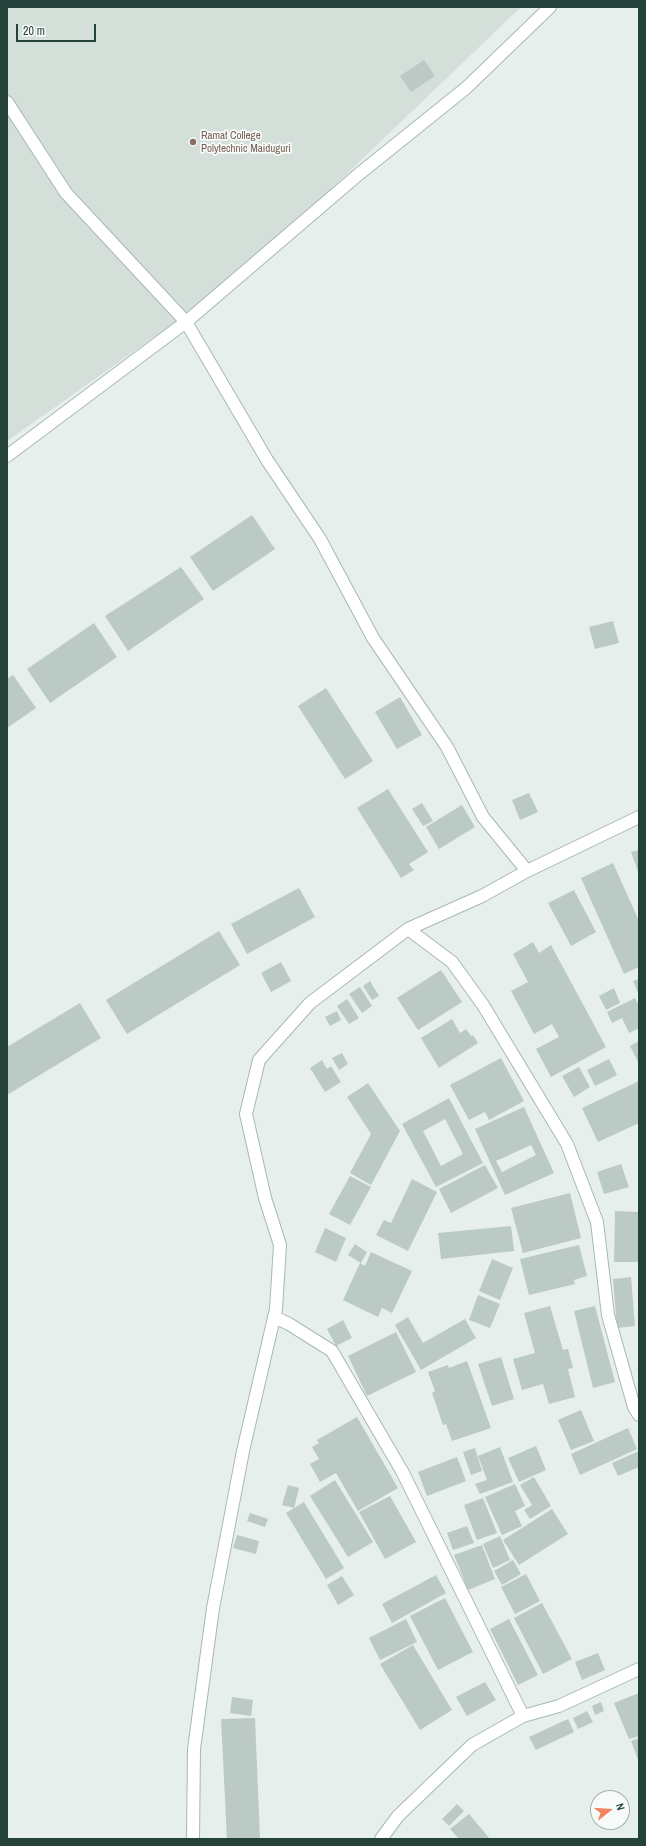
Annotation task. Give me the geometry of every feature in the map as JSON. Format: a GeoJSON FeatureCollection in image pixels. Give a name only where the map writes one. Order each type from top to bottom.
{"type":"FeatureCollection","features":[{"type":"Feature","properties":{"kind":"street"},"geometry":{"type":"LineString","coordinates":[[7,456],[186,322],[358,174],[466,88],[550,7]]}},
{"type":"Feature","properties":{"kind":"street"},"geometry":{"type":"LineString","coordinates":[[7,102],[66,193],[186,322],[267,460],[320,539],[373,638],[447,747],[483,817],[527,871]]}},
{"type":"Feature","properties":{"kind":"street"},"geometry":{"type":"LineString","coordinates":[[193,1839],[194,1749],[213,1608],[244,1451],[274,1317],[280,1245],[265,1198],[246,1114],[259,1060],[310,1003],[408,929],[482,896],[527,871],[639,817]]}},
{"type":"Feature","properties":{"kind":"street"},"geometry":{"type":"LineString","coordinates":[[408,929],[452,962],[483,1005],[568,1144],[597,1222],[608,1315],[634,1407],[639,1415]]}},
{"type":"Feature","properties":{"kind":"street"},"geometry":{"type":"LineString","coordinates":[[274,1317],[332,1351],[403,1473],[524,1716]]}},
{"type":"Feature","properties":{"kind":"street"},"geometry":{"type":"LineString","coordinates":[[381,1839],[398,1816],[472,1745],[524,1716],[558,1706],[639,1669]]}},
{"type":"Feature","properties":{"kind":"shaded area","name":"Ramat College Polytechnic Maiduguri"},"geometry":{"type":"Polygon","coordinates":[[[7,7],[521,7],[239,277],[7,441],[7,7]]]}},
{"type":"Feature","properties":{"kind":"building"},"geometry":{"type":"Polygon","coordinates":[[[424,60],[435,76],[411,92],[400,76],[424,60]]]}},
{"type":"Feature","properties":{"kind":"building"},"geometry":{"type":"Polygon","coordinates":[[[252,515],[275,549],[213,591],[190,557],[252,515]]]}},
{"type":"Feature","properties":{"kind":"building"},"geometry":{"type":"Polygon","coordinates":[[[181,567],[204,599],[128,651],[105,616],[181,567]]]}},
{"type":"Feature","properties":{"kind":"building"},"geometry":{"type":"Polygon","coordinates":[[[613,621],[619,643],[595,649],[589,627],[613,621]]]}},
{"type":"Feature","properties":{"kind":"building"},"geometry":{"type":"Polygon","coordinates":[[[94,623],[117,657],[50,703],[27,669],[94,623]]]}},
{"type":"Feature","properties":{"kind":"building"},"geometry":{"type":"Polygon","coordinates":[[[13,675],[36,708],[7,728],[7,679],[13,675]]]}},
{"type":"Feature","properties":{"kind":"building"},"geometry":{"type":"Polygon","coordinates":[[[326,688],[373,761],[345,779],[298,706],[326,688]]]}},
{"type":"Feature","properties":{"kind":"building"},"geometry":{"type":"Polygon","coordinates":[[[400,697],[422,735],[397,749],[375,712],[400,697]]]}},
{"type":"Feature","properties":{"kind":"building"},"geometry":{"type":"Polygon","coordinates":[[[388,789],[428,852],[409,864],[414,870],[401,878],[357,808],[388,789]]]}},
{"type":"Feature","properties":{"kind":"building"},"geometry":{"type":"Polygon","coordinates":[[[529,793],[538,812],[520,820],[512,800],[529,793]]]}},
{"type":"Feature","properties":{"kind":"building"},"geometry":{"type":"Polygon","coordinates":[[[422,803],[433,821],[423,826],[412,809],[422,803]]]}},
{"type":"Feature","properties":{"kind":"building"},"geometry":{"type":"Polygon","coordinates":[[[462,805],[475,827],[439,849],[426,827],[462,805]]]}},
{"type":"Feature","properties":{"kind":"building"},"geometry":{"type":"Polygon","coordinates":[[[639,850],[639,874],[631,852],[639,850]]]}},
{"type":"Feature","properties":{"kind":"building"},"geometry":{"type":"Polygon","coordinates":[[[613,863],[639,921],[639,967],[624,974],[581,878],[613,863]]]}},
{"type":"Feature","properties":{"kind":"building"},"geometry":{"type":"Polygon","coordinates":[[[299,888],[315,917],[247,954],[231,924],[299,888]]]}},
{"type":"Feature","properties":{"kind":"building"},"geometry":{"type":"Polygon","coordinates":[[[574,890],[596,932],[571,946],[548,903],[574,890]]]}},
{"type":"Feature","properties":{"kind":"building"},"geometry":{"type":"Polygon","coordinates":[[[219,931],[240,965],[127,1034],[106,1000],[219,931]]]}},
{"type":"Feature","properties":{"kind":"building"},"geometry":{"type":"Polygon","coordinates":[[[533,942],[539,953],[551,945],[606,1047],[551,1077],[536,1049],[559,1037],[552,1024],[534,1034],[511,991],[528,982],[513,954],[533,942]]]}},
{"type":"Feature","properties":{"kind":"building"},"geometry":{"type":"Polygon","coordinates":[[[281,962],[291,981],[271,992],[261,973],[281,962]]]}},
{"type":"Feature","properties":{"kind":"building"},"geometry":{"type":"Polygon","coordinates":[[[441,970],[462,1002],[418,1030],[397,998],[441,970]]]}},
{"type":"Feature","properties":{"kind":"building"},"geometry":{"type":"Polygon","coordinates":[[[639,979],[639,995],[633,981],[639,979]]]}},
{"type":"Feature","properties":{"kind":"building"},"geometry":{"type":"Polygon","coordinates":[[[370,981],[379,996],[372,1000],[363,986],[370,981]]]}},
{"type":"Feature","properties":{"kind":"building"},"geometry":{"type":"Polygon","coordinates":[[[360,987],[372,1006],[362,1013],[349,994],[360,987]]]}},
{"type":"Feature","properties":{"kind":"building"},"geometry":{"type":"Polygon","coordinates":[[[614,988],[620,1003],[606,1010],[599,996],[614,988]]]}},
{"type":"Feature","properties":{"kind":"building"},"geometry":{"type":"Polygon","coordinates":[[[635,998],[639,1006],[639,1028],[629,1033],[622,1018],[612,1023],[607,1012],[635,998]]]}},
{"type":"Feature","properties":{"kind":"building"},"geometry":{"type":"Polygon","coordinates":[[[347,999],[359,1018],[349,1024],[337,1006],[347,999]]]}},
{"type":"Feature","properties":{"kind":"building"},"geometry":{"type":"Polygon","coordinates":[[[80,1003],[101,1038],[7,1095],[7,1047],[80,1003]]]}},
{"type":"Feature","properties":{"kind":"building"},"geometry":{"type":"Polygon","coordinates":[[[337,1011],[341,1020],[330,1026],[325,1017],[337,1011]]]}},
{"type":"Feature","properties":{"kind":"building"},"geometry":{"type":"Polygon","coordinates":[[[452,1019],[460,1033],[466,1029],[471,1036],[473,1035],[478,1043],[439,1068],[421,1038],[452,1019]]]}},
{"type":"Feature","properties":{"kind":"building"},"geometry":{"type":"Polygon","coordinates":[[[639,1041],[639,1062],[638,1062],[630,1046],[639,1041]]]}},
{"type":"Feature","properties":{"kind":"building"},"geometry":{"type":"Polygon","coordinates":[[[342,1053],[348,1064],[339,1070],[332,1058],[342,1053]]]}},
{"type":"Feature","properties":{"kind":"building"},"geometry":{"type":"Polygon","coordinates":[[[501,1058],[524,1101],[489,1120],[485,1112],[469,1120],[450,1085],[501,1058]]]}},
{"type":"Feature","properties":{"kind":"building"},"geometry":{"type":"Polygon","coordinates":[[[609,1059],[617,1075],[595,1086],[587,1070],[609,1059]]]}},
{"type":"Feature","properties":{"kind":"building"},"geometry":{"type":"Polygon","coordinates":[[[322,1060],[327,1069],[331,1066],[341,1082],[325,1092],[310,1068],[322,1060]]]}},
{"type":"Feature","properties":{"kind":"building"},"geometry":{"type":"Polygon","coordinates":[[[579,1067],[590,1087],[574,1097],[562,1076],[579,1067]]]}},
{"type":"Feature","properties":{"kind":"building"},"geometry":{"type":"Polygon","coordinates":[[[639,1081],[639,1123],[598,1142],[582,1108],[639,1081]]]}},
{"type":"Feature","properties":{"kind":"building"},"geometry":{"type":"Polygon","coordinates":[[[368,1083],[400,1131],[371,1185],[350,1173],[371,1134],[347,1097],[368,1083]]]}},
{"type":"Feature","properties":{"kind":"building"},"geometry":{"type":"Polygon","coordinates":[[[449,1098],[483,1163],[436,1187],[402,1124],[449,1098]],[[445,1119],[423,1131],[441,1166],[463,1154],[445,1119]]]}},
{"type":"Feature","properties":{"kind":"building"},"geometry":{"type":"Polygon","coordinates":[[[524,1107],[554,1173],[505,1195],[475,1129],[524,1107]],[[531,1145],[496,1161],[502,1172],[536,1155],[531,1145]]]}},
{"type":"Feature","properties":{"kind":"building"},"geometry":{"type":"Polygon","coordinates":[[[621,1164],[629,1187],[604,1194],[597,1172],[621,1164]]]}},
{"type":"Feature","properties":{"kind":"building"},"geometry":{"type":"Polygon","coordinates":[[[485,1165],[498,1188],[451,1213],[439,1189],[485,1165]]]}},
{"type":"Feature","properties":{"kind":"building"},"geometry":{"type":"Polygon","coordinates":[[[350,1176],[371,1187],[350,1225],[329,1214],[350,1176]]]}},
{"type":"Feature","properties":{"kind":"building"},"geometry":{"type":"Polygon","coordinates":[[[412,1179],[437,1192],[408,1251],[376,1235],[384,1220],[391,1223],[412,1179]]]}},
{"type":"Feature","properties":{"kind":"building"},"geometry":{"type":"Polygon","coordinates":[[[570,1193],[581,1238],[523,1253],[511,1208],[570,1193]]]}},
{"type":"Feature","properties":{"kind":"building"},"geometry":{"type":"Polygon","coordinates":[[[615,1211],[639,1212],[639,1262],[614,1262],[615,1211]]]}},
{"type":"Feature","properties":{"kind":"building"},"geometry":{"type":"Polygon","coordinates":[[[511,1226],[514,1251],[441,1259],[438,1233],[511,1226]]]}},
{"type":"Feature","properties":{"kind":"building"},"geometry":{"type":"Polygon","coordinates":[[[325,1228],[346,1238],[336,1262],[315,1252],[325,1228]]]}},
{"type":"Feature","properties":{"kind":"building"},"geometry":{"type":"Polygon","coordinates":[[[355,1244],[367,1252],[361,1263],[348,1255],[355,1244]]]}},
{"type":"Feature","properties":{"kind":"building"},"geometry":{"type":"Polygon","coordinates":[[[579,1245],[587,1276],[574,1280],[575,1284],[529,1295],[520,1259],[579,1245]]]}},
{"type":"Feature","properties":{"kind":"building"},"geometry":{"type":"Polygon","coordinates":[[[371,1252],[412,1271],[392,1313],[382,1308],[378,1317],[343,1300],[360,1263],[365,1266],[371,1252]]]}},
{"type":"Feature","properties":{"kind":"building"},"geometry":{"type":"Polygon","coordinates":[[[492,1259],[513,1268],[500,1300],[479,1291],[492,1259]]]}},
{"type":"Feature","properties":{"kind":"building"},"geometry":{"type":"Polygon","coordinates":[[[631,1277],[635,1326],[617,1328],[613,1279],[631,1277]]]}},
{"type":"Feature","properties":{"kind":"building"},"geometry":{"type":"Polygon","coordinates":[[[478,1295],[500,1304],[490,1328],[469,1320],[478,1295]]]}},
{"type":"Feature","properties":{"kind":"building"},"geometry":{"type":"Polygon","coordinates":[[[550,1306],[563,1350],[568,1349],[573,1368],[568,1369],[575,1397],[549,1404],[543,1384],[522,1390],[513,1359],[535,1353],[524,1313],[550,1306]]]}},
{"type":"Feature","properties":{"kind":"building"},"geometry":{"type":"Polygon","coordinates":[[[595,1306],[615,1382],[593,1388],[574,1311],[595,1306]]]}},
{"type":"Feature","properties":{"kind":"building"},"geometry":{"type":"Polygon","coordinates":[[[408,1317],[423,1343],[465,1319],[476,1338],[421,1370],[395,1325],[408,1317]]]}},
{"type":"Feature","properties":{"kind":"building"},"geometry":{"type":"Polygon","coordinates":[[[343,1320],[352,1338],[336,1346],[327,1329],[343,1320]]]}},
{"type":"Feature","properties":{"kind":"building"},"geometry":{"type":"Polygon","coordinates":[[[396,1332],[416,1372],[367,1396],[348,1356],[396,1332]]]}},
{"type":"Feature","properties":{"kind":"building"},"geometry":{"type":"Polygon","coordinates":[[[501,1357],[514,1399],[492,1406],[478,1364],[501,1357]]]}},
{"type":"Feature","properties":{"kind":"building"},"geometry":{"type":"Polygon","coordinates":[[[467,1361],[491,1428],[452,1441],[446,1424],[443,1425],[432,1393],[435,1391],[428,1372],[448,1365],[449,1368],[467,1361]]]}},
{"type":"Feature","properties":{"kind":"building"},"geometry":{"type":"Polygon","coordinates":[[[581,1410],[594,1441],[571,1450],[558,1420],[581,1410]]]}},
{"type":"Feature","properties":{"kind":"building"},"geometry":{"type":"Polygon","coordinates":[[[357,1417],[398,1488],[358,1511],[336,1473],[320,1482],[310,1464],[319,1459],[312,1447],[319,1443],[317,1440],[357,1417]]]}},
{"type":"Feature","properties":{"kind":"building"},"geometry":{"type":"Polygon","coordinates":[[[628,1428],[637,1449],[580,1475],[571,1454],[628,1428]]]}},
{"type":"Feature","properties":{"kind":"building"},"geometry":{"type":"Polygon","coordinates":[[[536,1446],[546,1470],[519,1482],[508,1458],[536,1446]]]}},
{"type":"Feature","properties":{"kind":"building"},"geometry":{"type":"Polygon","coordinates":[[[500,1447],[513,1482],[480,1494],[475,1484],[487,1480],[478,1456],[500,1447]]]}},
{"type":"Feature","properties":{"kind":"building"},"geometry":{"type":"Polygon","coordinates":[[[475,1448],[482,1471],[471,1475],[463,1452],[475,1448]]]}},
{"type":"Feature","properties":{"kind":"building"},"geometry":{"type":"Polygon","coordinates":[[[639,1451],[639,1467],[618,1476],[612,1463],[639,1451]]]}},
{"type":"Feature","properties":{"kind":"building"},"geometry":{"type":"Polygon","coordinates":[[[457,1457],[466,1481],[427,1496],[418,1472],[457,1457]]]}},
{"type":"Feature","properties":{"kind":"building"},"geometry":{"type":"Polygon","coordinates":[[[534,1477],[551,1506],[530,1519],[524,1510],[532,1505],[520,1485],[534,1477]]]}},
{"type":"Feature","properties":{"kind":"building"},"geometry":{"type":"Polygon","coordinates":[[[335,1480],[373,1542],[348,1557],[310,1496],[335,1480]]]}},
{"type":"Feature","properties":{"kind":"building"},"geometry":{"type":"Polygon","coordinates":[[[515,1484],[525,1506],[515,1511],[522,1526],[502,1535],[485,1497],[515,1484]]]}},
{"type":"Feature","properties":{"kind":"building"},"geometry":{"type":"Polygon","coordinates":[[[288,1485],[299,1488],[294,1508],[282,1505],[288,1485]]]}},
{"type":"Feature","properties":{"kind":"building"},"geometry":{"type":"Polygon","coordinates":[[[390,1496],[416,1542],[385,1559],[359,1512],[390,1496]]]}},
{"type":"Feature","properties":{"kind":"building"},"geometry":{"type":"Polygon","coordinates":[[[483,1498],[497,1533],[477,1540],[464,1505],[483,1498]]]}},
{"type":"Feature","properties":{"kind":"building"},"geometry":{"type":"Polygon","coordinates":[[[304,1502],[344,1568],[326,1579],[286,1513],[304,1502]]]}},
{"type":"Feature","properties":{"kind":"building"},"geometry":{"type":"Polygon","coordinates":[[[552,1509],[568,1534],[519,1565],[503,1540],[552,1509]]]}},
{"type":"Feature","properties":{"kind":"building"},"geometry":{"type":"Polygon","coordinates":[[[250,1513],[268,1519],[265,1527],[247,1521],[250,1513]]]}},
{"type":"Feature","properties":{"kind":"building"},"geometry":{"type":"Polygon","coordinates":[[[467,1526],[474,1543],[453,1550],[447,1533],[467,1526]]]}},
{"type":"Feature","properties":{"kind":"building"},"geometry":{"type":"Polygon","coordinates":[[[237,1535],[259,1541],[256,1554],[233,1548],[237,1535]]]}},
{"type":"Feature","properties":{"kind":"building"},"geometry":{"type":"Polygon","coordinates":[[[500,1536],[510,1560],[493,1568],[483,1544],[500,1536]]]}},
{"type":"Feature","properties":{"kind":"building"},"geometry":{"type":"Polygon","coordinates":[[[482,1545],[495,1579],[468,1590],[454,1555],[482,1545]]]}},
{"type":"Feature","properties":{"kind":"building"},"geometry":{"type":"Polygon","coordinates":[[[513,1560],[521,1574],[502,1585],[494,1571],[513,1560]]]}},
{"type":"Feature","properties":{"kind":"building"},"geometry":{"type":"Polygon","coordinates":[[[526,1574],[540,1601],[515,1614],[501,1587],[526,1574]]]}},
{"type":"Feature","properties":{"kind":"building"},"geometry":{"type":"Polygon","coordinates":[[[436,1575],[446,1593],[392,1623],[382,1604],[436,1575]]]}},
{"type":"Feature","properties":{"kind":"building"},"geometry":{"type":"Polygon","coordinates":[[[342,1576],[354,1595],[338,1605],[327,1585],[342,1576]]]}},
{"type":"Feature","properties":{"kind":"building"},"geometry":{"type":"Polygon","coordinates":[[[445,1598],[473,1652],[438,1670],[410,1616],[445,1598]]]}},
{"type":"Feature","properties":{"kind":"building"},"geometry":{"type":"Polygon","coordinates":[[[542,1603],[572,1659],[543,1674],[514,1618],[542,1603]]]}},
{"type":"Feature","properties":{"kind":"building"},"geometry":{"type":"Polygon","coordinates":[[[406,1619],[417,1642],[380,1660],[369,1638],[406,1619]]]}},
{"type":"Feature","properties":{"kind":"building"},"geometry":{"type":"Polygon","coordinates":[[[509,1619],[538,1675],[518,1685],[490,1629],[509,1619]]]}},
{"type":"Feature","properties":{"kind":"building"},"geometry":{"type":"Polygon","coordinates":[[[413,1645],[452,1710],[420,1730],[380,1664],[413,1645]]]}},
{"type":"Feature","properties":{"kind":"building"},"geometry":{"type":"Polygon","coordinates":[[[598,1653],[605,1670],[582,1680],[575,1662],[598,1653]]]}},
{"type":"Feature","properties":{"kind":"building"},"geometry":{"type":"Polygon","coordinates":[[[485,1682],[496,1700],[467,1716],[456,1697],[485,1682]]]}},
{"type":"Feature","properties":{"kind":"building"},"geometry":{"type":"Polygon","coordinates":[[[639,1693],[639,1736],[629,1739],[614,1703],[639,1693]]]}},
{"type":"Feature","properties":{"kind":"building"},"geometry":{"type":"Polygon","coordinates":[[[232,1697],[253,1700],[251,1716],[230,1713],[232,1697]]]}},
{"type":"Feature","properties":{"kind":"building"},"geometry":{"type":"Polygon","coordinates":[[[601,1702],[604,1711],[595,1715],[592,1706],[601,1702]]]}},
{"type":"Feature","properties":{"kind":"building"},"geometry":{"type":"Polygon","coordinates":[[[587,1711],[593,1722],[578,1729],[573,1718],[587,1711]]]}},
{"type":"Feature","properties":{"kind":"building"},"geometry":{"type":"Polygon","coordinates":[[[255,1718],[260,1839],[227,1839],[221,1719],[255,1718]]]}},
{"type":"Feature","properties":{"kind":"building"},"geometry":{"type":"Polygon","coordinates":[[[568,1719],[574,1732],[536,1750],[529,1737],[568,1719]]]}},
{"type":"Feature","properties":{"kind":"building"},"geometry":{"type":"Polygon","coordinates":[[[639,1738],[639,1762],[631,1741],[639,1738]]]}},
{"type":"Feature","properties":{"kind":"building"},"geometry":{"type":"Polygon","coordinates":[[[457,1804],[464,1811],[449,1826],[442,1819],[457,1804]]]}},
{"type":"Feature","properties":{"kind":"building"},"geometry":{"type":"Polygon","coordinates":[[[469,1814],[490,1839],[459,1839],[450,1829],[469,1814]]]}},
{"type":"Feature","properties":{"kind":"place","name":"Ramat College Polytechnic Maiduguri"},"geometry":{"type":"Point","coordinates":[193,142]}}]}
